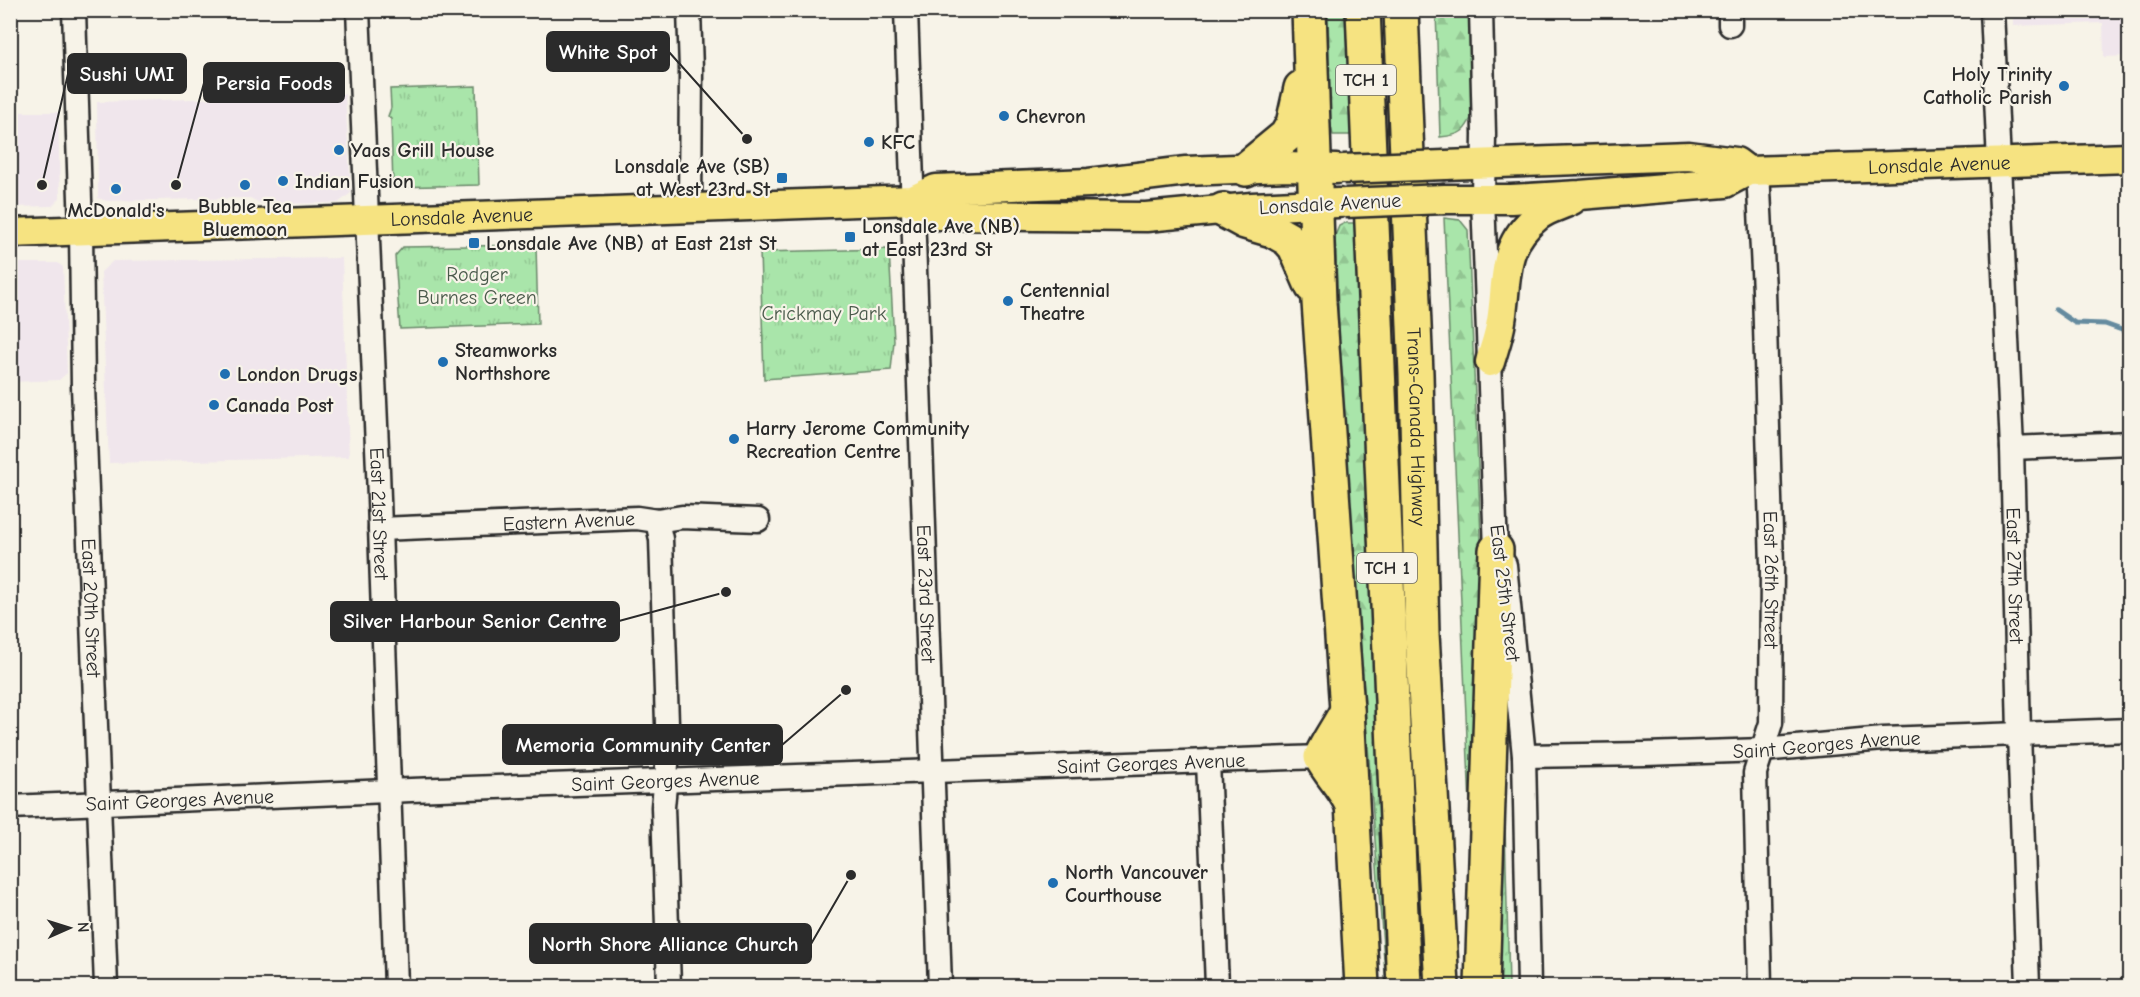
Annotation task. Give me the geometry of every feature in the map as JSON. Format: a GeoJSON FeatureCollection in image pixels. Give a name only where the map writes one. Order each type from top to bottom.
{"type":"FeatureCollection","features":[{"type":"Feature","properties":{"kind":"highway"},"geometry":{"type":"LineString","coordinates":[[1309,10],[1310,45],[1328,169],[1330,204],[1319,302],[1347,710],[1362,987]]}},
{"type":"Feature","properties":{"kind":"highway","name":"Trans-Canada Highway"},"geometry":{"type":"LineString","coordinates":[[1363,10],[1404,987]]}},
{"type":"Feature","properties":{"kind":"highway","name":"Trans-Canada Highway"},"geometry":{"type":"LineString","coordinates":[[1401,10],[1416,374],[1422,634],[1443,987]]}},
{"type":"Feature","properties":{"kind":"highway"},"geometry":{"type":"LineString","coordinates":[[1246,169],[1282,142],[1293,124],[1310,45]]}},
{"type":"Feature","properties":{"kind":"highway"},"geometry":{"type":"LineString","coordinates":[[1223,210],[1245,222],[1272,230],[1288,239],[1295,247],[1319,302]]}},
{"type":"Feature","properties":{"kind":"highway"},"geometry":{"type":"LineString","coordinates":[[1482,987],[1496,550]]}},
{"type":"Feature","properties":{"kind":"highway"},"geometry":{"type":"LineString","coordinates":[[1347,710],[1321,757],[1344,788],[1352,805]]}},
{"type":"Feature","properties":{"kind":"main road","name":"Lonsdale Avenue"},"geometry":{"type":"LineString","coordinates":[[10,233],[913,200],[936,189],[1089,183],[1186,171],[1328,169],[1689,156],[1736,162],[1753,170]]}},
{"type":"Feature","properties":{"kind":"main road","name":"Lonsdale Avenue"},"geometry":{"type":"LineString","coordinates":[[913,200],[936,214],[946,215],[1146,217],[1330,204],[1580,195],[1725,183],[1753,170],[2130,158]]}},
{"type":"Feature","properties":{"kind":"main road"},"geometry":{"type":"LineString","coordinates":[[1490,362],[1501,323],[1505,272],[1509,254],[1517,237],[1540,214],[1580,195]]}},
{"type":"Feature","properties":{"kind":"street","name":"East 20th Street"},"geometry":{"type":"LineString","coordinates":[[74,10],[83,386],[106,987]]}},
{"type":"Feature","properties":{"kind":"street","name":"East 21st Street"},"geometry":{"type":"LineString","coordinates":[[358,10],[380,529],[396,987]]}},
{"type":"Feature","properties":{"kind":"street"},"geometry":{"type":"LineString","coordinates":[[689,10],[690,207]]}},
{"type":"Feature","properties":{"kind":"street","name":"East 23rd Street"},"geometry":{"type":"LineString","coordinates":[[906,10],[940,987]]}},
{"type":"Feature","properties":{"kind":"street","name":"East 25th Street"},"geometry":{"type":"LineString","coordinates":[[1480,10],[1496,550],[1505,565],[1524,756],[1529,987]]}},
{"type":"Feature","properties":{"kind":"street","name":"East 27th Street"},"geometry":{"type":"LineString","coordinates":[[1992,10],[2012,448],[2028,987]]}},
{"type":"Feature","properties":{"kind":"street","name":"East 26th Street"},"geometry":{"type":"LineString","coordinates":[[1753,170],[1765,303],[1772,566],[1771,723],[1755,773],[1760,987]]}},
{"type":"Feature","properties":{"kind":"street"},"geometry":{"type":"LineString","coordinates":[[2012,448],[2130,443]]}},
{"type":"Feature","properties":{"kind":"street","name":"Eastern Avenue"},"geometry":{"type":"LineString","coordinates":[[380,529],[637,518],[657,521],[682,517],[758,520]]}},
{"type":"Feature","properties":{"kind":"street"},"geometry":{"type":"LineString","coordinates":[[657,521],[661,539],[668,754],[663,807],[669,987]]}},
{"type":"Feature","properties":{"kind":"street","name":"Saint Georges Avenue"},"geometry":{"type":"LineString","coordinates":[[1524,756],[1763,750],[1883,739],[2130,730]]}},
{"type":"Feature","properties":{"kind":"street","name":"Saint Georges Avenue"},"geometry":{"type":"LineString","coordinates":[[10,807],[1321,757]]}},
{"type":"Feature","properties":{"kind":"street"},"geometry":{"type":"LineString","coordinates":[[1208,761],[1217,987]]}},
{"type":"Feature","properties":{"kind":"shaded area"},"geometry":{"type":"Polygon","coordinates":[[[2013,11],[2129,11],[2129,56],[2104,57],[2103,23],[2013,26],[2013,11]]]}},
{"type":"Feature","properties":{"kind":"shaded area"},"geometry":{"type":"Polygon","coordinates":[[[345,94],[351,193],[338,203],[262,204],[250,198],[107,201],[98,198],[97,102],[345,94]]]}},
{"type":"Feature","properties":{"kind":"shaded area"},"geometry":{"type":"Polygon","coordinates":[[[11,112],[58,112],[60,198],[52,206],[11,207],[11,112]]]}},
{"type":"Feature","properties":{"kind":"shaded area"},"geometry":{"type":"Polygon","coordinates":[[[342,258],[349,457],[109,463],[101,272],[113,261],[342,258]]]}},
{"type":"Feature","properties":{"kind":"shaded area"},"geometry":{"type":"Polygon","coordinates":[[[11,263],[58,263],[63,267],[67,373],[59,380],[11,382],[11,263]]]}},
{"type":"Feature","properties":{"kind":"green space"},"geometry":{"type":"Polygon","coordinates":[[[1328,11],[1345,11],[1351,135],[1333,135],[1330,122],[1328,11]]]}},
{"type":"Feature","properties":{"kind":"green space"},"geometry":{"type":"Polygon","coordinates":[[[1436,11],[1469,11],[1474,112],[1462,131],[1440,137],[1436,11]]]}},
{"type":"Feature","properties":{"kind":"green space"},"geometry":{"type":"Polygon","coordinates":[[[476,86],[479,185],[393,187],[391,119],[388,116],[391,108],[390,89],[476,86]]]}},
{"type":"Feature","properties":{"kind":"green space"},"geometry":{"type":"Polygon","coordinates":[[[1444,218],[1460,220],[1468,230],[1483,584],[1478,986],[1444,218]]]}},
{"type":"Feature","properties":{"kind":"green space"},"geometry":{"type":"Polygon","coordinates":[[[1345,223],[1358,223],[1388,986],[1386,986],[1342,400],[1335,236],[1339,226],[1345,223]]]}},
{"type":"Feature","properties":{"kind":"green space","name":"Rodger Burnes Green"},"geometry":{"type":"Polygon","coordinates":[[[536,245],[538,324],[400,329],[395,256],[403,247],[536,245]]]}},
{"type":"Feature","properties":{"kind":"green space","name":"Crickmay Park"},"geometry":{"type":"Polygon","coordinates":[[[889,249],[894,341],[891,370],[764,379],[760,252],[889,249]]]}},
{"type":"Feature","properties":{"kind":"green space"},"geometry":{"type":"Polygon","coordinates":[[[1505,826],[1509,986],[1499,986],[1505,826]]]}},
{"type":"Feature","properties":{"kind":"waterway"},"geometry":{"type":"LineString","coordinates":[[2056,310],[2075,323],[2105,324],[2130,333]]}},
{"type":"Feature","properties":{"kind":"place","name":"Holy Trinity Catholic Parish"},"geometry":{"type":"Point","coordinates":[2064,86]}},
{"type":"Feature","properties":{"kind":"place","name":"Chevron"},"geometry":{"type":"Point","coordinates":[1004,116]}},
{"type":"Feature","properties":{"kind":"place","name":"White Spot"},"geometry":{"type":"Point","coordinates":[747,139]}},
{"type":"Feature","properties":{"kind":"place","name":"KFC"},"geometry":{"type":"Point","coordinates":[869,142]}},
{"type":"Feature","properties":{"kind":"place","name":"Yaas Grill House"},"geometry":{"type":"Point","coordinates":[339,150]}},
{"type":"Feature","properties":{"kind":"place","name":"Lonsdale Ave (SB) at West 23rd St"},"geometry":{"type":"Point","coordinates":[782,178]}},
{"type":"Feature","properties":{"kind":"place","name":"Indian Fusion"},"geometry":{"type":"Point","coordinates":[283,181]}},
{"type":"Feature","properties":{"kind":"place","name":"Sushi UMI"},"geometry":{"type":"Point","coordinates":[42,185]}},
{"type":"Feature","properties":{"kind":"place","name":"Persia Foods"},"geometry":{"type":"Point","coordinates":[176,185]}},
{"type":"Feature","properties":{"kind":"place","name":"Bubble Tea Bluemoon"},"geometry":{"type":"Point","coordinates":[245,185]}},
{"type":"Feature","properties":{"kind":"place","name":"McDonald's"},"geometry":{"type":"Point","coordinates":[116,189]}},
{"type":"Feature","properties":{"kind":"place","name":"Lonsdale Ave (NB) at East 23rd St"},"geometry":{"type":"Point","coordinates":[850,237]}},
{"type":"Feature","properties":{"kind":"place","name":"Lonsdale Ave (NB) at East 21st St"},"geometry":{"type":"Point","coordinates":[474,243]}},
{"type":"Feature","properties":{"kind":"place","name":"Centennial Theatre"},"geometry":{"type":"Point","coordinates":[1008,301]}},
{"type":"Feature","properties":{"kind":"place","name":"Steamworks Northshore"},"geometry":{"type":"Point","coordinates":[443,362]}},
{"type":"Feature","properties":{"kind":"place","name":"London Drugs"},"geometry":{"type":"Point","coordinates":[225,374]}},
{"type":"Feature","properties":{"kind":"place","name":"Canada Post"},"geometry":{"type":"Point","coordinates":[214,405]}},
{"type":"Feature","properties":{"kind":"place","name":"Harry Jerome Community Recreation Centre"},"geometry":{"type":"Point","coordinates":[734,439]}},
{"type":"Feature","properties":{"kind":"place","name":"Silver Harbour Senior Centre"},"geometry":{"type":"Point","coordinates":[726,592]}},
{"type":"Feature","properties":{"kind":"place","name":"Memoria Community Center"},"geometry":{"type":"Point","coordinates":[846,690]}},
{"type":"Feature","properties":{"kind":"place","name":"North Shore Alliance Church"},"geometry":{"type":"Point","coordinates":[851,875]}},
{"type":"Feature","properties":{"kind":"place","name":"North Vancouver Courthouse"},"geometry":{"type":"Point","coordinates":[1053,883]}}]}
